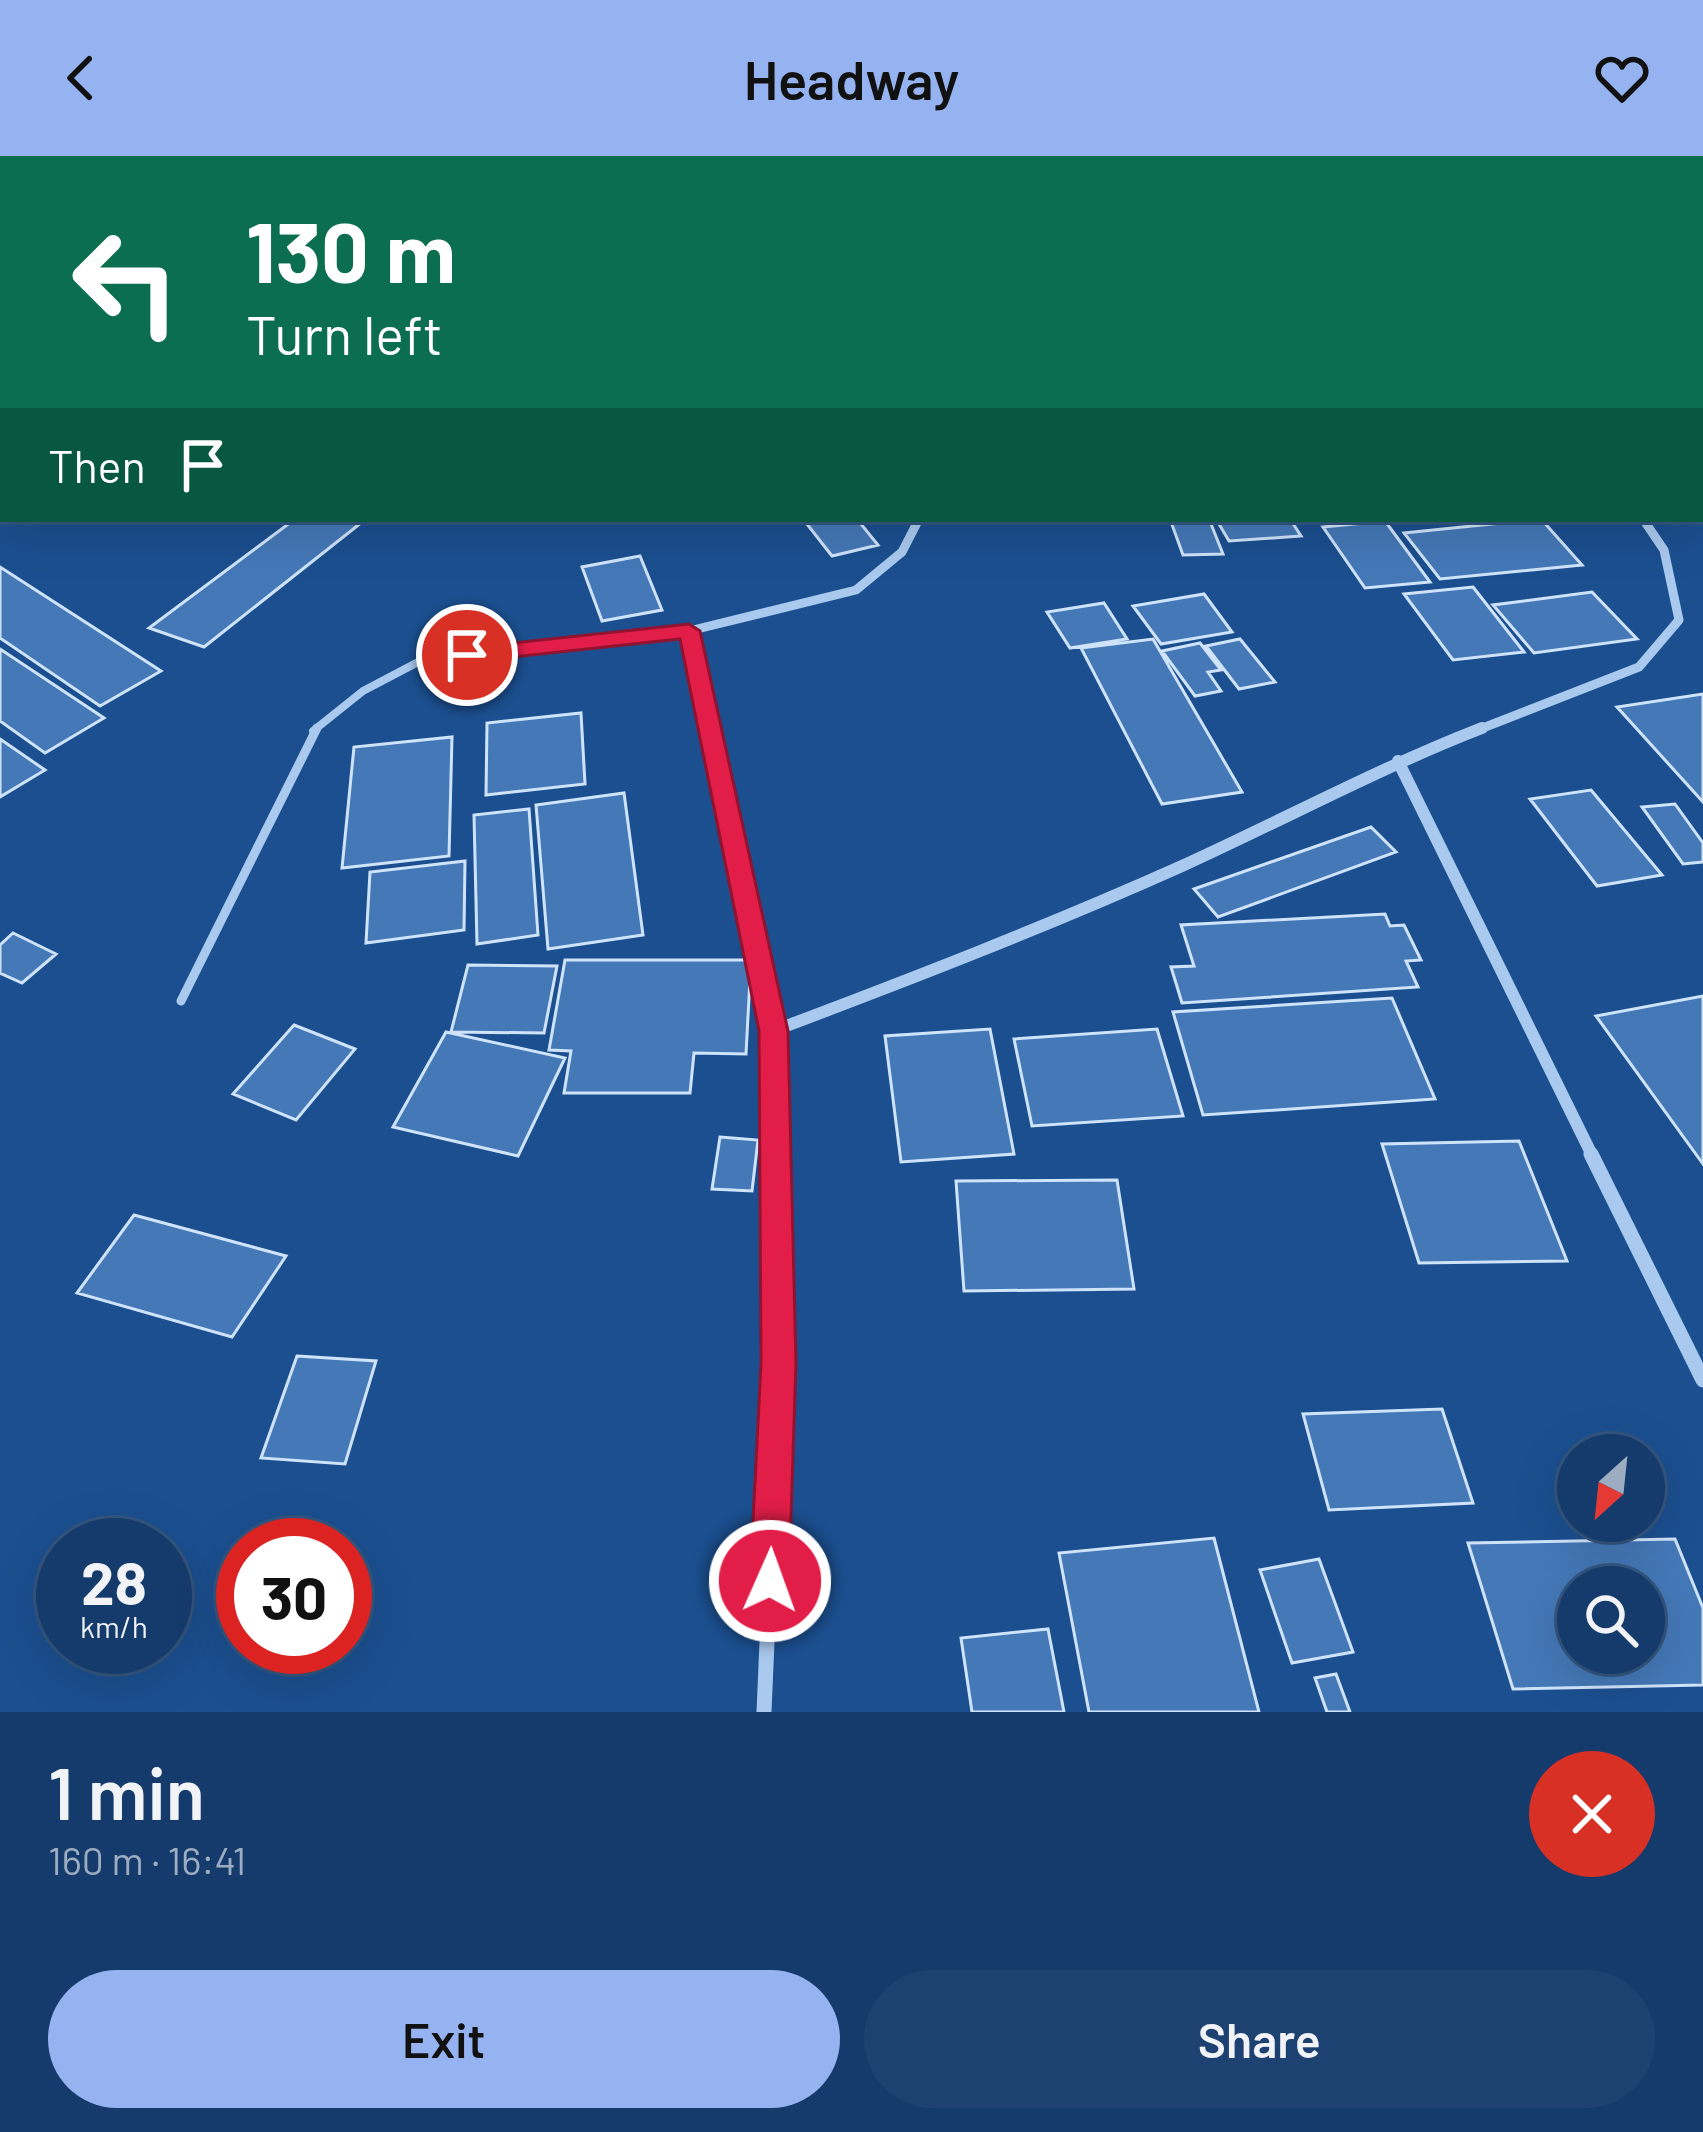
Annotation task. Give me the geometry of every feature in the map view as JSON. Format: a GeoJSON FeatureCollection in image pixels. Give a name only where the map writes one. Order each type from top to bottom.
{"type":"FeatureCollection","features":[{"type":"Feature","properties":{"kind":"street"},"geometry":{"type":"LineString","coordinates":[[764,1712],[779,1363],[773,1031],[689,631],[856,590],[902,552],[917,522]]}},
{"type":"Feature","properties":{"kind":"street"},"geometry":{"type":"LineString","coordinates":[[773,1031],[922,975],[1184,865],[1398,761],[1639,667],[1679,620],[1664,550],[1645,522]]}},
{"type":"Feature","properties":{"kind":"street"},"geometry":{"type":"LineString","coordinates":[[1398,761],[1703,1380]]}},
{"type":"Feature","properties":{"kind":"lane"},"geometry":{"type":"LineString","coordinates":[[181,1000],[311,733],[363,691],[422,660],[689,631]]}},
{"type":"Feature","properties":{"kind":"building"},"geometry":{"type":"Polygon","coordinates":[[[291,522],[362,522],[204,647],[149,628],[291,522]]]}},
{"type":"Feature","properties":{"kind":"building"},"geometry":{"type":"Polygon","coordinates":[[[805,522],[859,522],[878,545],[832,556],[805,522]]]}},
{"type":"Feature","properties":{"kind":"building"},"geometry":{"type":"Polygon","coordinates":[[[1171,522],[1210,522],[1223,554],[1183,555],[1171,522]]]}},
{"type":"Feature","properties":{"kind":"building"},"geometry":{"type":"Polygon","coordinates":[[[1218,522],[1292,522],[1301,536],[1229,541],[1218,522]]]}},
{"type":"Feature","properties":{"kind":"building"},"geometry":{"type":"Polygon","coordinates":[[[1386,522],[1430,582],[1365,588],[1323,527],[1386,522]]]}},
{"type":"Feature","properties":{"kind":"building"},"geometry":{"type":"Polygon","coordinates":[[[1544,522],[1582,565],[1440,579],[1404,533],[1544,522]]]}},
{"type":"Feature","properties":{"kind":"building"},"geometry":{"type":"Polygon","coordinates":[[[640,556],[662,610],[602,621],[582,567],[640,556]]]}},
{"type":"Feature","properties":{"kind":"building"},"geometry":{"type":"Polygon","coordinates":[[[0,567],[161,671],[100,706],[0,638],[0,567]]]}},
{"type":"Feature","properties":{"kind":"building"},"geometry":{"type":"Polygon","coordinates":[[[1473,587],[1524,652],[1453,660],[1404,594],[1473,587]]]}},
{"type":"Feature","properties":{"kind":"building"},"geometry":{"type":"Polygon","coordinates":[[[1592,592],[1637,639],[1534,653],[1493,605],[1592,592]]]}},
{"type":"Feature","properties":{"kind":"building"},"geometry":{"type":"Polygon","coordinates":[[[1204,594],[1232,632],[1161,644],[1133,606],[1204,594]]]}},
{"type":"Feature","properties":{"kind":"building"},"geometry":{"type":"Polygon","coordinates":[[[1104,603],[1127,639],[1070,648],[1047,612],[1104,603]]]}},
{"type":"Feature","properties":{"kind":"building"},"geometry":{"type":"Polygon","coordinates":[[[1153,639],[1242,792],[1162,804],[1081,648],[1153,639]]]}},
{"type":"Feature","properties":{"kind":"building"},"geometry":{"type":"Polygon","coordinates":[[[1240,639],[1275,682],[1239,689],[1206,646],[1240,639]]]}},
{"type":"Feature","properties":{"kind":"building"},"geometry":{"type":"Polygon","coordinates":[[[1200,643],[1221,670],[1208,672],[1221,691],[1195,696],[1162,651],[1200,643]]]}},
{"type":"Feature","properties":{"kind":"building"},"geometry":{"type":"Polygon","coordinates":[[[0,649],[104,718],[45,753],[0,721],[0,649]]]}},
{"type":"Feature","properties":{"kind":"building"},"geometry":{"type":"Polygon","coordinates":[[[1703,694],[1703,802],[1617,707],[1703,694]]]}},
{"type":"Feature","properties":{"kind":"building"},"geometry":{"type":"Polygon","coordinates":[[[581,713],[585,784],[486,795],[487,723],[581,713]]]}},
{"type":"Feature","properties":{"kind":"building"},"geometry":{"type":"Polygon","coordinates":[[[452,737],[449,856],[342,868],[354,747],[452,737]]]}},
{"type":"Feature","properties":{"kind":"building"},"geometry":{"type":"Polygon","coordinates":[[[0,739],[45,770],[0,797],[0,739]]]}},
{"type":"Feature","properties":{"kind":"building"},"geometry":{"type":"Polygon","coordinates":[[[1591,790],[1662,875],[1597,886],[1530,799],[1591,790]]]}},
{"type":"Feature","properties":{"kind":"building"},"geometry":{"type":"Polygon","coordinates":[[[624,793],[643,935],[548,949],[536,805],[624,793]]]}},
{"type":"Feature","properties":{"kind":"building"},"geometry":{"type":"Polygon","coordinates":[[[1675,804],[1703,843],[1703,862],[1683,864],[1642,807],[1675,804]]]}},
{"type":"Feature","properties":{"kind":"building"},"geometry":{"type":"Polygon","coordinates":[[[529,809],[538,935],[477,944],[474,815],[529,809]]]}},
{"type":"Feature","properties":{"kind":"building"},"geometry":{"type":"Polygon","coordinates":[[[1371,827],[1396,852],[1218,917],[1194,889],[1371,827]]]}},
{"type":"Feature","properties":{"kind":"building"},"geometry":{"type":"Polygon","coordinates":[[[465,861],[464,930],[366,943],[370,872],[465,861]]]}},
{"type":"Feature","properties":{"kind":"building"},"geometry":{"type":"Polygon","coordinates":[[[1385,914],[1390,926],[1404,925],[1421,960],[1406,961],[1418,987],[1182,1003],[1171,967],[1194,966],[1181,925],[1385,914]]]}},
{"type":"Feature","properties":{"kind":"building"},"geometry":{"type":"Polygon","coordinates":[[[13,933],[56,954],[22,983],[0,973],[0,945],[13,933]]]}},
{"type":"Feature","properties":{"kind":"building"},"geometry":{"type":"Polygon","coordinates":[[[565,960],[751,960],[746,1054],[694,1053],[690,1093],[564,1093],[571,1051],[549,1050],[565,960]]]}},
{"type":"Feature","properties":{"kind":"building"},"geometry":{"type":"Polygon","coordinates":[[[468,965],[557,966],[544,1033],[451,1032],[468,965]]]}},
{"type":"Feature","properties":{"kind":"building"},"geometry":{"type":"Polygon","coordinates":[[[1703,996],[1703,1164],[1596,1016],[1703,996]]]}},
{"type":"Feature","properties":{"kind":"building"},"geometry":{"type":"Polygon","coordinates":[[[1392,998],[1435,1099],[1203,1115],[1173,1012],[1392,998]]]}},
{"type":"Feature","properties":{"kind":"building"},"geometry":{"type":"Polygon","coordinates":[[[294,1025],[355,1049],[296,1120],[233,1094],[294,1025]]]}},
{"type":"Feature","properties":{"kind":"building"},"geometry":{"type":"Polygon","coordinates":[[[990,1029],[1014,1154],[901,1162],[885,1036],[990,1029]]]}},
{"type":"Feature","properties":{"kind":"building"},"geometry":{"type":"Polygon","coordinates":[[[1157,1029],[1183,1116],[1032,1126],[1014,1039],[1157,1029]]]}},
{"type":"Feature","properties":{"kind":"building"},"geometry":{"type":"Polygon","coordinates":[[[446,1032],[565,1058],[518,1156],[393,1127],[446,1032]]]}},
{"type":"Feature","properties":{"kind":"building"},"geometry":{"type":"Polygon","coordinates":[[[720,1137],[758,1140],[752,1191],[712,1189],[720,1137]]]}},
{"type":"Feature","properties":{"kind":"building"},"geometry":{"type":"Polygon","coordinates":[[[1519,1141],[1567,1261],[1419,1263],[1382,1144],[1519,1141]]]}},
{"type":"Feature","properties":{"kind":"building"},"geometry":{"type":"Polygon","coordinates":[[[1117,1180],[1134,1289],[964,1291],[956,1181],[1117,1180]]]}},
{"type":"Feature","properties":{"kind":"building"},"geometry":{"type":"Polygon","coordinates":[[[134,1215],[286,1256],[232,1337],[77,1293],[134,1215]]]}},
{"type":"Feature","properties":{"kind":"building"},"geometry":{"type":"Polygon","coordinates":[[[297,1356],[376,1361],[345,1464],[261,1458],[297,1356]]]}},
{"type":"Feature","properties":{"kind":"building"},"geometry":{"type":"Polygon","coordinates":[[[1442,1409],[1473,1503],[1329,1510],[1303,1414],[1442,1409]]]}},
{"type":"Feature","properties":{"kind":"building"},"geometry":{"type":"Polygon","coordinates":[[[1214,1538],[1259,1712],[1089,1712],[1059,1553],[1214,1538]]]}},
{"type":"Feature","properties":{"kind":"building"},"geometry":{"type":"Polygon","coordinates":[[[1675,1539],[1703,1608],[1703,1685],[1513,1689],[1468,1543],[1675,1539]]]}},
{"type":"Feature","properties":{"kind":"building"},"geometry":{"type":"Polygon","coordinates":[[[1319,1559],[1353,1652],[1292,1663],[1260,1570],[1319,1559]]]}},
{"type":"Feature","properties":{"kind":"building"},"geometry":{"type":"Polygon","coordinates":[[[1048,1629],[1064,1712],[972,1712],[961,1638],[1048,1629]]]}},
{"type":"Feature","properties":{"kind":"building"},"geometry":{"type":"Polygon","coordinates":[[[1336,1674],[1350,1712],[1327,1712],[1315,1678],[1336,1674]]]}},
{"type":"Feature","properties":{"kind":"route"},"geometry":{"type":"LineString","coordinates":[[467,655],[689,631],[773,1031],[779,1363],[770,1581]]}}]}
